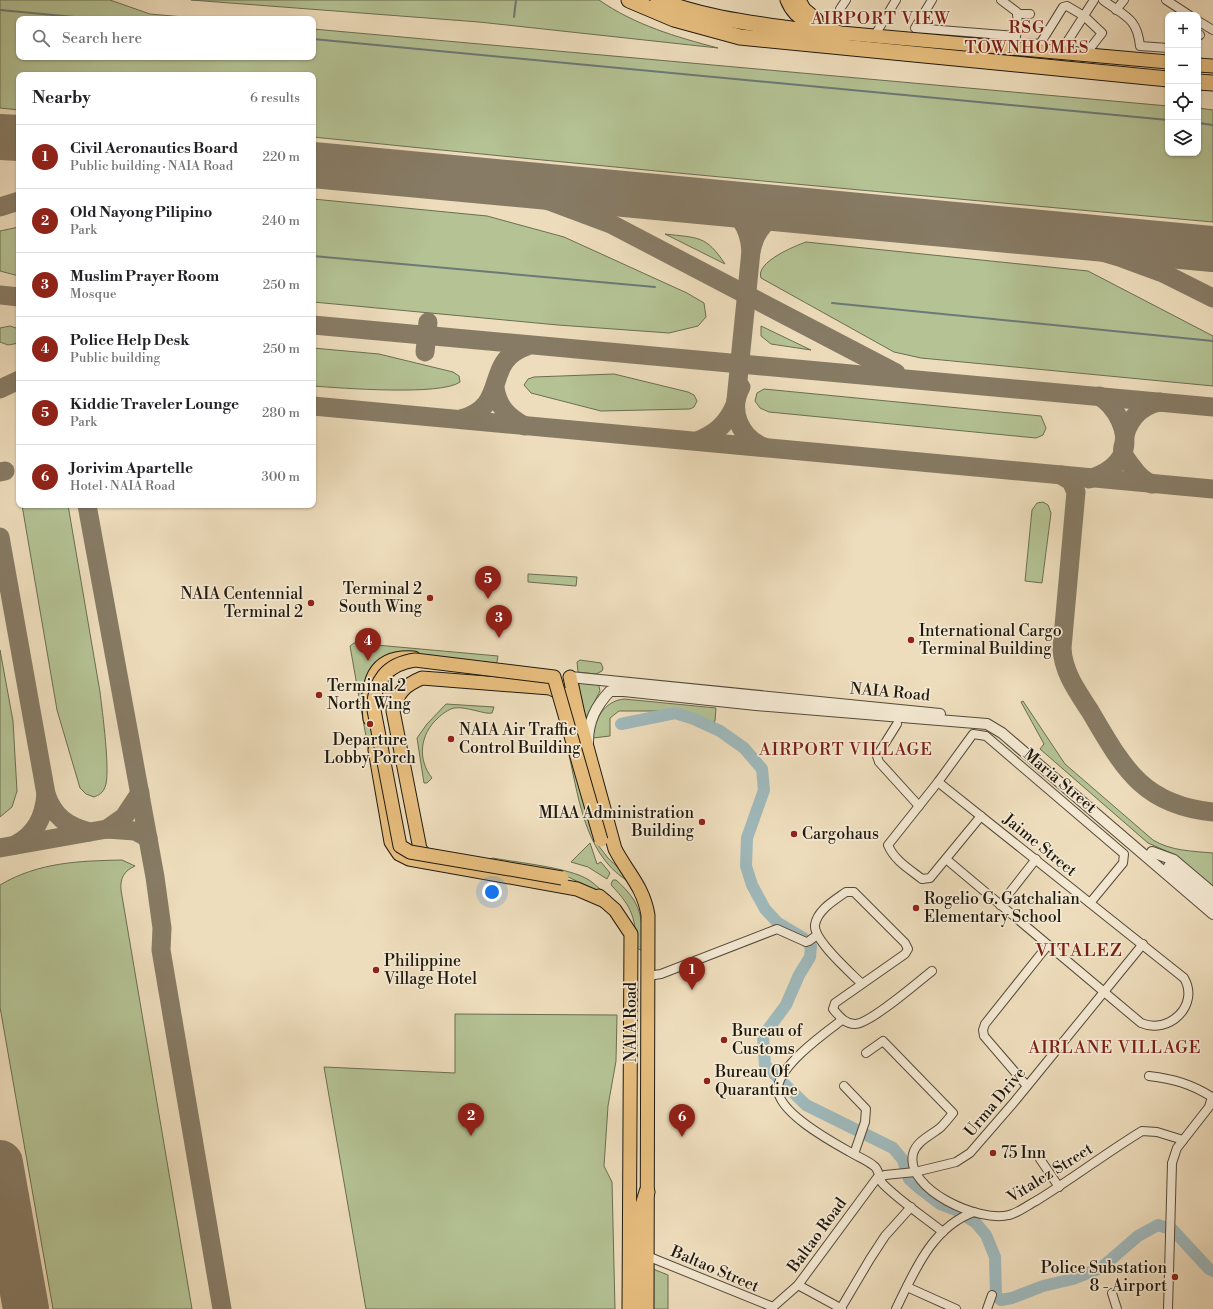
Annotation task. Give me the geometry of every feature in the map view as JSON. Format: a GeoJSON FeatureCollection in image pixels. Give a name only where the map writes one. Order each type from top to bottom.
{"type":"FeatureCollection","features":[{"type":"Feature","properties":{"kind":"highway"},"geometry":{"type":"LineString","coordinates":[[629,0],[681,21],[740,37],[1165,79]]}},
{"type":"Feature","properties":{"kind":"highway"},"geometry":{"type":"LineString","coordinates":[[658,0],[725,19],[873,44],[1165,72]]}},
{"type":"Feature","properties":{"kind":"highway"},"geometry":{"type":"LineString","coordinates":[[1201,74],[1213,76]]}},
{"type":"Feature","properties":{"kind":"highway"},"geometry":{"type":"LineString","coordinates":[[1201,82],[1213,83]]}},
{"type":"Feature","properties":{"kind":"highway"},"geometry":{"type":"LineString","coordinates":[[637,1309],[638,1222],[647,1192]]}},
{"type":"Feature","properties":{"kind":"main road"},"geometry":{"type":"LineString","coordinates":[[787,0],[795,13],[806,22],[823,30],[1025,46],[1060,53],[1165,62]]}},
{"type":"Feature","properties":{"kind":"main road"},"geometry":{"type":"LineString","coordinates":[[799,0],[809,14],[822,23],[875,35]]}},
{"type":"Feature","properties":{"kind":"main road"},"geometry":{"type":"LineString","coordinates":[[1201,65],[1213,66]]}},
{"type":"Feature","properties":{"kind":"main road"},"geometry":{"type":"LineString","coordinates":[[570,677],[404,657],[388,661],[382,666],[371,680],[368,697],[391,842],[395,850],[403,857],[432,864],[577,889],[605,901]]}},
{"type":"Feature","properties":{"kind":"main road"},"geometry":{"type":"LineString","coordinates":[[605,901],[593,891],[578,883],[562,878],[410,852],[400,846],[374,710],[376,688],[388,671],[404,662],[415,660],[554,677],[601,840],[611,854],[623,865]]}},
{"type":"Feature","properties":{"kind":"main road"},"geometry":{"type":"LineString","coordinates":[[433,678],[443,661]]}},
{"type":"Feature","properties":{"kind":"main road"},"geometry":{"type":"LineString","coordinates":[[511,685],[512,669]]}},
{"type":"Feature","properties":{"kind":"main road"},"geometry":{"type":"LineString","coordinates":[[550,688],[570,677]]}},
{"type":"Feature","properties":{"kind":"main road","name":"NAIA Road"},"geometry":{"type":"LineString","coordinates":[[570,677],[609,830],[623,865],[641,891],[648,915],[647,1309]]}},
{"type":"Feature","properties":{"kind":"main road"},"geometry":{"type":"LineString","coordinates":[[432,864],[420,849],[393,711],[395,699],[410,683],[422,678],[433,678],[550,688],[562,693],[576,704]]}},
{"type":"Feature","properties":{"kind":"main road"},"geometry":{"type":"LineString","coordinates":[[368,697],[395,699]]}},
{"type":"Feature","properties":{"kind":"main road"},"geometry":{"type":"LineString","coordinates":[[382,786],[407,783]]}},
{"type":"Feature","properties":{"kind":"main road","name":"NAIA Road"},"geometry":{"type":"LineString","coordinates":[[605,901],[624,922],[631,934],[629,1309]]}},
{"type":"Feature","properties":{"kind":"main road"},"geometry":{"type":"LineString","coordinates":[[630,956],[648,956]]}},
{"type":"Feature","properties":{"kind":"street"},"geometry":{"type":"LineString","coordinates":[[840,9],[846,0]]}},
{"type":"Feature","properties":{"kind":"street"},"geometry":{"type":"LineString","coordinates":[[875,35],[896,0]]}},
{"type":"Feature","properties":{"kind":"street"},"geometry":{"type":"LineString","coordinates":[[932,0],[915,28],[1016,36],[1025,46],[1040,44],[1064,6],[1069,7],[1084,16],[1102,33],[1085,55]]}},
{"type":"Feature","properties":{"kind":"street"},"geometry":{"type":"LineString","coordinates":[[1001,0],[1015,9],[1018,14],[1016,36]]}},
{"type":"Feature","properties":{"kind":"street"},"geometry":{"type":"LineString","coordinates":[[1060,53],[1094,0]]}},
{"type":"Feature","properties":{"kind":"street"},"geometry":{"type":"LineString","coordinates":[[1103,0],[1134,22],[1139,35],[1140,46],[1165,48]]}},
{"type":"Feature","properties":{"kind":"street"},"geometry":{"type":"LineString","coordinates":[[1116,10],[1124,0]]}},
{"type":"Feature","properties":{"kind":"street"},"geometry":{"type":"LineString","coordinates":[[1166,0],[1184,12]]}},
{"type":"Feature","properties":{"kind":"street"},"geometry":{"type":"LineString","coordinates":[[1018,14],[1030,14]]}},
{"type":"Feature","properties":{"kind":"street"},"geometry":{"type":"LineString","coordinates":[[1201,22],[1213,30]]}},
{"type":"Feature","properties":{"kind":"street","name":"NAIA Road"},"geometry":{"type":"LineString","coordinates":[[570,677],[989,718],[1011,733],[1213,904]]}},
{"type":"Feature","properties":{"kind":"street","name":"NAIA Road"},"geometry":{"type":"LineString","coordinates":[[588,748],[588,732],[594,711],[610,691],[624,691],[752,705],[987,724],[1002,733],[1213,914]]}},
{"type":"Feature","properties":{"kind":"street"},"geometry":{"type":"LineString","coordinates":[[897,724],[877,756],[879,762],[919,806]]}},
{"type":"Feature","properties":{"kind":"street","name":"Maria Street"},"geometry":{"type":"LineString","coordinates":[[938,782],[973,734],[986,736],[1124,854],[1123,863],[1090,903]]}},
{"type":"Feature","properties":{"kind":"street"},"geometry":{"type":"LineString","coordinates":[[938,782],[888,845],[891,854],[922,879],[930,878],[981,816]]}},
{"type":"Feature","properties":{"kind":"street","name":"Jaime Street"},"geometry":{"type":"LineString","coordinates":[[938,782],[1143,944]]}},
{"type":"Feature","properties":{"kind":"street"},"geometry":{"type":"LineString","coordinates":[[1152,852],[1174,860],[1213,893]]}},
{"type":"Feature","properties":{"kind":"street"},"geometry":{"type":"LineString","coordinates":[[1000,905],[1036,859]]}},
{"type":"Feature","properties":{"kind":"street"},"geometry":{"type":"LineString","coordinates":[[946,860],[1141,1023],[1153,1026],[1167,1024],[1180,1012],[1188,996],[1187,984],[1184,978],[1143,944]]}},
{"type":"Feature","properties":{"kind":"street"},"geometry":{"type":"LineString","coordinates":[[862,984],[817,935],[815,924],[817,918],[828,905],[846,892],[854,892],[905,943],[908,949],[905,954],[833,1006],[833,1009],[842,1020],[850,1024],[860,1024],[886,1007],[932,971]]}},
{"type":"Feature","properties":{"kind":"street"},"geometry":{"type":"LineString","coordinates":[[648,976],[661,974],[777,929],[807,942],[817,935]]}},
{"type":"Feature","properties":{"kind":"street","name":"Urma Drive"},"geometry":{"type":"LineString","coordinates":[[879,1176],[909,1173],[956,1162],[970,1153],[1143,944]]}},
{"type":"Feature","properties":{"kind":"street"},"geometry":{"type":"LineString","coordinates":[[1027,1086],[984,1036],[983,1030],[985,1024],[1048,946]]}},
{"type":"Feature","properties":{"kind":"street"},"geometry":{"type":"LineString","coordinates":[[842,1020],[797,1056],[780,1083],[784,1103],[796,1118],[874,1166],[884,1185],[943,1232]]}},
{"type":"Feature","properties":{"kind":"street"},"geometry":{"type":"LineString","coordinates":[[866,1053],[883,1041],[953,1113],[941,1127],[930,1134],[914,1150],[909,1173]]}},
{"type":"Feature","properties":{"kind":"street"},"geometry":{"type":"LineString","coordinates":[[1149,1076],[1175,1079],[1198,1088],[1212,1097],[1209,1107],[1177,1148],[1172,1163],[1168,1309]]}},
{"type":"Feature","properties":{"kind":"street"},"geometry":{"type":"LineString","coordinates":[[844,1086],[866,1109],[866,1116],[854,1154]]}},
{"type":"Feature","properties":{"kind":"street","name":"Vitalez Street"},"geometry":{"type":"LineString","coordinates":[[909,1173],[967,1215],[1010,1215],[1059,1187],[1142,1131],[1157,1132],[1183,1140]]}},
{"type":"Feature","properties":{"kind":"street"},"geometry":{"type":"LineString","coordinates":[[1040,1159],[1059,1187]]}},
{"type":"Feature","properties":{"kind":"street","name":"Baltao Road"},"geometry":{"type":"LineString","coordinates":[[773,1308],[798,1286],[879,1176]]}},
{"type":"Feature","properties":{"kind":"street"},"geometry":{"type":"LineString","coordinates":[[798,1286],[841,1309],[880,1244],[911,1207]]}},
{"type":"Feature","properties":{"kind":"street"},"geometry":{"type":"LineString","coordinates":[[896,1309],[927,1250],[943,1232],[967,1215]]}},
{"type":"Feature","properties":{"kind":"street","name":"Baltao Street"},"geometry":{"type":"LineString","coordinates":[[647,1256],[773,1308]]}},
{"type":"Feature","properties":{"kind":"street"},"geometry":{"type":"LineString","coordinates":[[907,1286],[944,1307],[956,1309]]}},
{"type":"Feature","properties":{"kind":"street"},"geometry":{"type":"LineString","coordinates":[[1112,1293],[1117,1309]]}},
{"type":"Feature","properties":{"kind":"street"},"geometry":{"type":"LineString","coordinates":[[987,1309],[992,1295]]}},
{"type":"Feature","properties":{"kind":"green space"},"geometry":{"type":"Polygon","coordinates":[[[0,0],[110,0],[150,14],[172,16],[16,16],[16,60],[316,60],[316,29],[1165,106],[1165,156],[1201,156],[1201,108],[1213,110],[1213,222],[316,137],[316,72],[16,72],[16,110],[0,108],[0,0]]]}},
{"type":"Feature","properties":{"kind":"green space"},"geometry":{"type":"Polygon","coordinates":[[[191,0],[599,0],[641,23],[671,35],[718,48],[479,22],[191,0]]]}},
{"type":"Feature","properties":{"kind":"green space"},"geometry":{"type":"Polygon","coordinates":[[[316,199],[487,216],[564,237],[687,293],[704,303],[706,317],[698,326],[669,333],[558,325],[316,302],[316,199]]]}},
{"type":"Feature","properties":{"kind":"green space"},"geometry":{"type":"Polygon","coordinates":[[[16,228],[16,275],[0,271],[0,231],[16,228]]]}},
{"type":"Feature","properties":{"kind":"green space"},"geometry":{"type":"Polygon","coordinates":[[[665,234],[686,236],[706,243],[725,264],[665,234]]]}},
{"type":"Feature","properties":{"kind":"green space"},"geometry":{"type":"Polygon","coordinates":[[[806,242],[1088,271],[1213,336],[1213,386],[921,358],[894,352],[761,278],[761,272],[764,266],[770,261],[785,251],[806,242]]]}},
{"type":"Feature","properties":{"kind":"green space"},"geometry":{"type":"Polygon","coordinates":[[[10,326],[16,328],[16,344],[8,345],[0,342],[0,328],[10,326]]]}},
{"type":"Feature","properties":{"kind":"green space"},"geometry":{"type":"Polygon","coordinates":[[[761,326],[811,350],[771,344],[761,336],[761,326]]]}},
{"type":"Feature","properties":{"kind":"green space"},"geometry":{"type":"Polygon","coordinates":[[[316,348],[379,354],[453,372],[459,376],[460,382],[433,389],[366,389],[316,386],[316,348]]]}},
{"type":"Feature","properties":{"kind":"green space"},"geometry":{"type":"Polygon","coordinates":[[[614,374],[688,392],[694,395],[697,401],[694,407],[690,409],[601,411],[531,393],[524,385],[528,379],[534,377],[614,374]]]}},
{"type":"Feature","properties":{"kind":"green space"},"geometry":{"type":"Polygon","coordinates":[[[764,389],[1041,416],[1046,428],[1043,435],[1036,438],[769,412],[760,408],[755,401],[757,393],[764,389]]]}},
{"type":"Feature","properties":{"kind":"green space"},"geometry":{"type":"Polygon","coordinates":[[[1043,502],[1048,505],[1051,513],[1042,583],[1025,581],[1032,510],[1037,503],[1043,502]]]}},
{"type":"Feature","properties":{"kind":"green space"},"geometry":{"type":"Polygon","coordinates":[[[23,508],[69,508],[100,692],[106,741],[107,780],[103,791],[99,795],[94,797],[86,794],[80,788],[57,710],[23,508]]]}},
{"type":"Feature","properties":{"kind":"green space"},"geometry":{"type":"Polygon","coordinates":[[[528,574],[577,577],[576,586],[528,582],[528,574]]]}},
{"type":"Feature","properties":{"kind":"green space"},"geometry":{"type":"Polygon","coordinates":[[[354,643],[498,656],[496,668],[420,660],[379,680],[383,772],[371,765],[350,646],[354,643]]]}},
{"type":"Feature","properties":{"kind":"green space"},"geometry":{"type":"Polygon","coordinates":[[[0,650],[13,721],[17,791],[12,807],[0,817],[0,650]]]}},
{"type":"Feature","properties":{"kind":"green space"},"geometry":{"type":"Polygon","coordinates":[[[580,660],[601,663],[603,668],[602,671],[596,674],[578,672],[577,662],[580,660]]]}},
{"type":"Feature","properties":{"kind":"green space"},"geometry":{"type":"Polygon","coordinates":[[[573,682],[598,682],[600,691],[585,720],[573,682]]]}},
{"type":"Feature","properties":{"kind":"green space"},"geometry":{"type":"Polygon","coordinates":[[[624,699],[716,708],[715,721],[712,723],[676,711],[619,711],[610,718],[610,736],[593,738],[595,725],[601,712],[611,703],[624,699]]]}},
{"type":"Feature","properties":{"kind":"green space"},"geometry":{"type":"Polygon","coordinates":[[[1023,701],[1065,764],[1153,840],[1160,844],[1174,848],[1213,853],[1213,886],[1173,854],[1148,843],[1040,749],[1044,744],[1021,702],[1023,701]]]}},
{"type":"Feature","properties":{"kind":"green space"},"geometry":{"type":"Polygon","coordinates":[[[446,704],[494,707],[492,713],[464,708],[450,709],[432,724],[424,739],[423,755],[427,771],[432,778],[427,783],[424,783],[417,738],[427,724],[446,704]]]}},
{"type":"Feature","properties":{"kind":"green space"},"geometry":{"type":"Polygon","coordinates":[[[567,746],[598,845],[608,858],[628,877],[626,880],[612,868],[600,854],[591,837],[584,820],[567,746]]]}},
{"type":"Feature","properties":{"kind":"green space"},"geometry":{"type":"Polygon","coordinates":[[[590,843],[597,864],[601,862],[610,873],[607,879],[588,867],[571,862],[590,843]]]}},
{"type":"Feature","properties":{"kind":"green space"},"geometry":{"type":"Polygon","coordinates":[[[493,858],[569,872],[589,880],[608,896],[564,875],[491,862],[490,859],[493,858]]]}},
{"type":"Feature","properties":{"kind":"green space"},"geometry":{"type":"Polygon","coordinates":[[[122,860],[135,866],[128,870],[122,878],[121,890],[192,1309],[53,1309],[0,1007],[0,885],[15,877],[44,867],[75,862],[122,860]]]}},
{"type":"Feature","properties":{"kind":"green space"},"geometry":{"type":"Polygon","coordinates":[[[613,880],[616,880],[625,888],[636,904],[641,920],[642,951],[637,948],[632,914],[629,907],[612,886],[611,884],[613,880]]]}},
{"type":"Feature","properties":{"kind":"green space"},"geometry":{"type":"Polygon","coordinates":[[[455,1014],[617,1015],[616,1061],[608,1106],[604,1166],[612,1182],[615,1309],[366,1309],[324,1067],[455,1073],[455,1014]]]}},
{"type":"Feature","properties":{"kind":"green space"},"geometry":{"type":"Polygon","coordinates":[[[653,1269],[668,1275],[668,1309],[653,1309],[653,1269]]]}},
{"type":"Feature","properties":{"kind":"waterway"},"geometry":{"type":"LineString","coordinates":[[514,17],[516,0]]}},
{"type":"Feature","properties":{"kind":"waterway"},"geometry":{"type":"LineString","coordinates":[[0,10],[64,16]]}},
{"type":"Feature","properties":{"kind":"waterway"},"geometry":{"type":"LineString","coordinates":[[316,39],[1165,120]]}},
{"type":"Feature","properties":{"kind":"waterway"},"geometry":{"type":"LineString","coordinates":[[1201,123],[1213,125]]}},
{"type":"Feature","properties":{"kind":"waterway"},"geometry":{"type":"LineString","coordinates":[[316,256],[655,287]]}},
{"type":"Feature","properties":{"kind":"waterway"},"geometry":{"type":"LineString","coordinates":[[832,303],[1213,341]]}},
{"type":"Feature","properties":{"kind":"waterway"},"geometry":{"type":"LineString","coordinates":[[621,724],[675,713],[694,719],[720,731],[744,748],[762,769],[764,790],[747,838],[746,866],[752,885],[765,909],[778,923],[803,938],[811,946],[810,957],[799,975],[786,1005],[763,1036],[765,1065],[806,1105],[893,1148],[903,1160],[909,1179],[940,1204],[958,1211],[976,1223],[986,1235],[995,1257],[996,1296],[1001,1300],[1012,1298],[1043,1286],[1073,1279],[1101,1268],[1138,1236],[1158,1225],[1173,1230],[1209,1269],[1213,1271]]}},
{"type":"Feature","properties":{"kind":"taxiway"},"geometry":{"type":"LineString","coordinates":[[456,179],[544,199],[611,224],[896,373]]}},
{"type":"Feature","properties":{"kind":"taxiway"},"geometry":{"type":"LineString","coordinates":[[0,207],[16,202]]}},
{"type":"Feature","properties":{"kind":"taxiway"},"geometry":{"type":"LineString","coordinates":[[714,202],[730,209],[741,220],[748,234],[751,251],[758,232],[769,220],[784,214],[803,211]]}},
{"type":"Feature","properties":{"kind":"taxiway"},"geometry":{"type":"LineString","coordinates":[[1036,232],[1122,258],[1163,273],[1213,298]]}},
{"type":"Feature","properties":{"kind":"taxiway"},"geometry":{"type":"LineString","coordinates":[[736,400],[751,251]]}},
{"type":"Feature","properties":{"kind":"taxiway"},"geometry":{"type":"LineString","coordinates":[[0,295],[16,297]]}},
{"type":"Feature","properties":{"kind":"taxiway"},"geometry":{"type":"LineString","coordinates":[[425,352],[428,322]]}},
{"type":"Feature","properties":{"kind":"taxiway"},"geometry":{"type":"LineString","coordinates":[[316,325],[1213,407]]}},
{"type":"Feature","properties":{"kind":"taxiway"},"geometry":{"type":"LineString","coordinates":[[461,419],[476,412],[486,404],[492,394],[504,362],[513,353],[527,346]]}},
{"type":"Feature","properties":{"kind":"taxiway"},"geometry":{"type":"LineString","coordinates":[[0,389],[16,381]]}},
{"type":"Feature","properties":{"kind":"taxiway"},"geometry":{"type":"LineString","coordinates":[[741,387],[737,396],[736,405],[736,414],[739,422],[748,437],[764,447]]}},
{"type":"Feature","properties":{"kind":"taxiway"},"geometry":{"type":"LineString","coordinates":[[495,388],[496,395],[501,406],[509,415],[525,426]]}},
{"type":"Feature","properties":{"kind":"taxiway"},"geometry":{"type":"LineString","coordinates":[[1089,479],[1104,473],[1113,466],[1123,453],[1125,445],[1125,437],[1120,420],[1111,406],[1099,396]]}},
{"type":"Feature","properties":{"kind":"taxiway"},"geometry":{"type":"LineString","coordinates":[[1152,484],[1137,473],[1125,457],[1123,449],[1127,429],[1134,416],[1146,407],[1160,402]]}},
{"type":"Feature","properties":{"kind":"taxiway"},"geometry":{"type":"LineString","coordinates":[[697,441],[720,428],[732,412],[735,405]]}},
{"type":"Feature","properties":{"kind":"taxiway"},"geometry":{"type":"LineString","coordinates":[[316,406],[1213,489]]}},
{"type":"Feature","properties":{"kind":"taxiway"},"geometry":{"type":"LineString","coordinates":[[0,472],[5,471]]}},
{"type":"Feature","properties":{"kind":"taxiway"},"geometry":{"type":"LineString","coordinates":[[1061,475],[1071,481],[1076,492],[1062,648],[1068,673],[1076,689],[1113,749],[1137,780],[1152,792],[1168,801],[1189,808],[1213,812]]}},
{"type":"Feature","properties":{"kind":"taxiway"},"geometry":{"type":"LineString","coordinates":[[88,508],[155,877],[162,928],[161,950],[222,1309]]}},
{"type":"Feature","properties":{"kind":"taxiway"},"geometry":{"type":"LineString","coordinates":[[0,537],[46,794]]}},
{"type":"Feature","properties":{"kind":"taxiway"},"geometry":{"type":"LineString","coordinates":[[107,829],[124,817],[140,793]]}},
{"type":"Feature","properties":{"kind":"taxiway"},"geometry":{"type":"LineString","coordinates":[[15,845],[28,836],[38,824],[43,810],[46,794],[57,815],[74,827],[89,832]]}},
{"type":"Feature","properties":{"kind":"taxiway"},"geometry":{"type":"LineString","coordinates":[[0,848],[107,829],[135,831],[148,838]]}},
{"type":"Feature","properties":{"kind":"taxiway"},"geometry":{"type":"LineString","coordinates":[[0,1236],[6,1220],[7,1205]]}},
{"type":"Feature","properties":{"kind":"taxiway"},"geometry":{"type":"LineString","coordinates":[[0,1268],[10,1275],[17,1283],[22,1292],[25,1304]]}},
{"type":"Feature","properties":{"kind":"runway"},"geometry":{"type":"LineString","coordinates":[[0,137],[16,138]]}},
{"type":"Feature","properties":{"kind":"runway"},"geometry":{"type":"LineString","coordinates":[[316,165],[1213,249]]}},
{"type":"Feature","properties":{"kind":"runway"},"geometry":{"type":"LineString","coordinates":[[0,1163],[26,1309]]}},
{"type":"Feature","properties":{"kind":"place","name":"Terminal 2 South Wing"},"geometry":{"type":"Point","coordinates":[430,598]}},
{"type":"Feature","properties":{"kind":"place","name":"Kiddie Traveler Lounge"},"geometry":{"type":"Point","coordinates":[488,599]}},
{"type":"Feature","properties":{"kind":"place","name":"NAIA Centennial Terminal 2"},"geometry":{"type":"Point","coordinates":[311,603]}},
{"type":"Feature","properties":{"kind":"place","name":"Muslim Prayer Room"},"geometry":{"type":"Point","coordinates":[499,638]}},
{"type":"Feature","properties":{"kind":"place","name":"International Cargo Terminal Building"},"geometry":{"type":"Point","coordinates":[911,640]}},
{"type":"Feature","properties":{"kind":"place","name":"Police Help Desk"},"geometry":{"type":"Point","coordinates":[368,661]}},
{"type":"Feature","properties":{"kind":"place","name":"Terminal 2 North Wing"},"geometry":{"type":"Point","coordinates":[319,695]}},
{"type":"Feature","properties":{"kind":"place","name":"Departure Lobby Porch"},"geometry":{"type":"Point","coordinates":[370,724]}},
{"type":"Feature","properties":{"kind":"place","name":"NAIA Air Traffic Control Building"},"geometry":{"type":"Point","coordinates":[451,739]}},
{"type":"Feature","properties":{"kind":"place","name":"MIAA Administration Building"},"geometry":{"type":"Point","coordinates":[702,822]}},
{"type":"Feature","properties":{"kind":"place","name":"Cargohaus"},"geometry":{"type":"Point","coordinates":[794,834]}},
{"type":"Feature","properties":{"kind":"place","name":"Rogelio G. Gatchalian Elementary School"},"geometry":{"type":"Point","coordinates":[916,908]}},
{"type":"Feature","properties":{"kind":"place","name":"Philippine Village Hotel"},"geometry":{"type":"Point","coordinates":[376,970]}},
{"type":"Feature","properties":{"kind":"place","name":"Civil Aeronautics Board"},"geometry":{"type":"Point","coordinates":[692,990]}},
{"type":"Feature","properties":{"kind":"place","name":"Bureau of Customs"},"geometry":{"type":"Point","coordinates":[724,1040]}},
{"type":"Feature","properties":{"kind":"place","name":"Bureau Of Quarantine"},"geometry":{"type":"Point","coordinates":[707,1081]}},
{"type":"Feature","properties":{"kind":"place","name":"Old Nayong Pilipino"},"geometry":{"type":"Point","coordinates":[471,1136]}},
{"type":"Feature","properties":{"kind":"place","name":"Jorivim Apartelle"},"geometry":{"type":"Point","coordinates":[682,1137]}},
{"type":"Feature","properties":{"kind":"place","name":"75 Inn"},"geometry":{"type":"Point","coordinates":[993,1153]}},
{"type":"Feature","properties":{"kind":"place","name":"Police Substation 8 - Airport"},"geometry":{"type":"Point","coordinates":[1175,1277]}},
{"type":"Feature","properties":{"kind":"district","name":"AIRPORT VIEW"},"geometry":{"type":"Point","coordinates":[881,19]}},
{"type":"Feature","properties":{"kind":"district","name":"RSG TOWNHOMES"},"geometry":{"type":"Point","coordinates":[1027,38]}},
{"type":"Feature","properties":{"kind":"district","name":"AIRPORT VILLAGE"},"geometry":{"type":"Point","coordinates":[846,750]}},
{"type":"Feature","properties":{"kind":"district","name":"VITALEZ"},"geometry":{"type":"Point","coordinates":[1079,950]}},
{"type":"Feature","properties":{"kind":"district","name":"AIRLANE VILLAGE"},"geometry":{"type":"Point","coordinates":[1115,1048]}}]}
